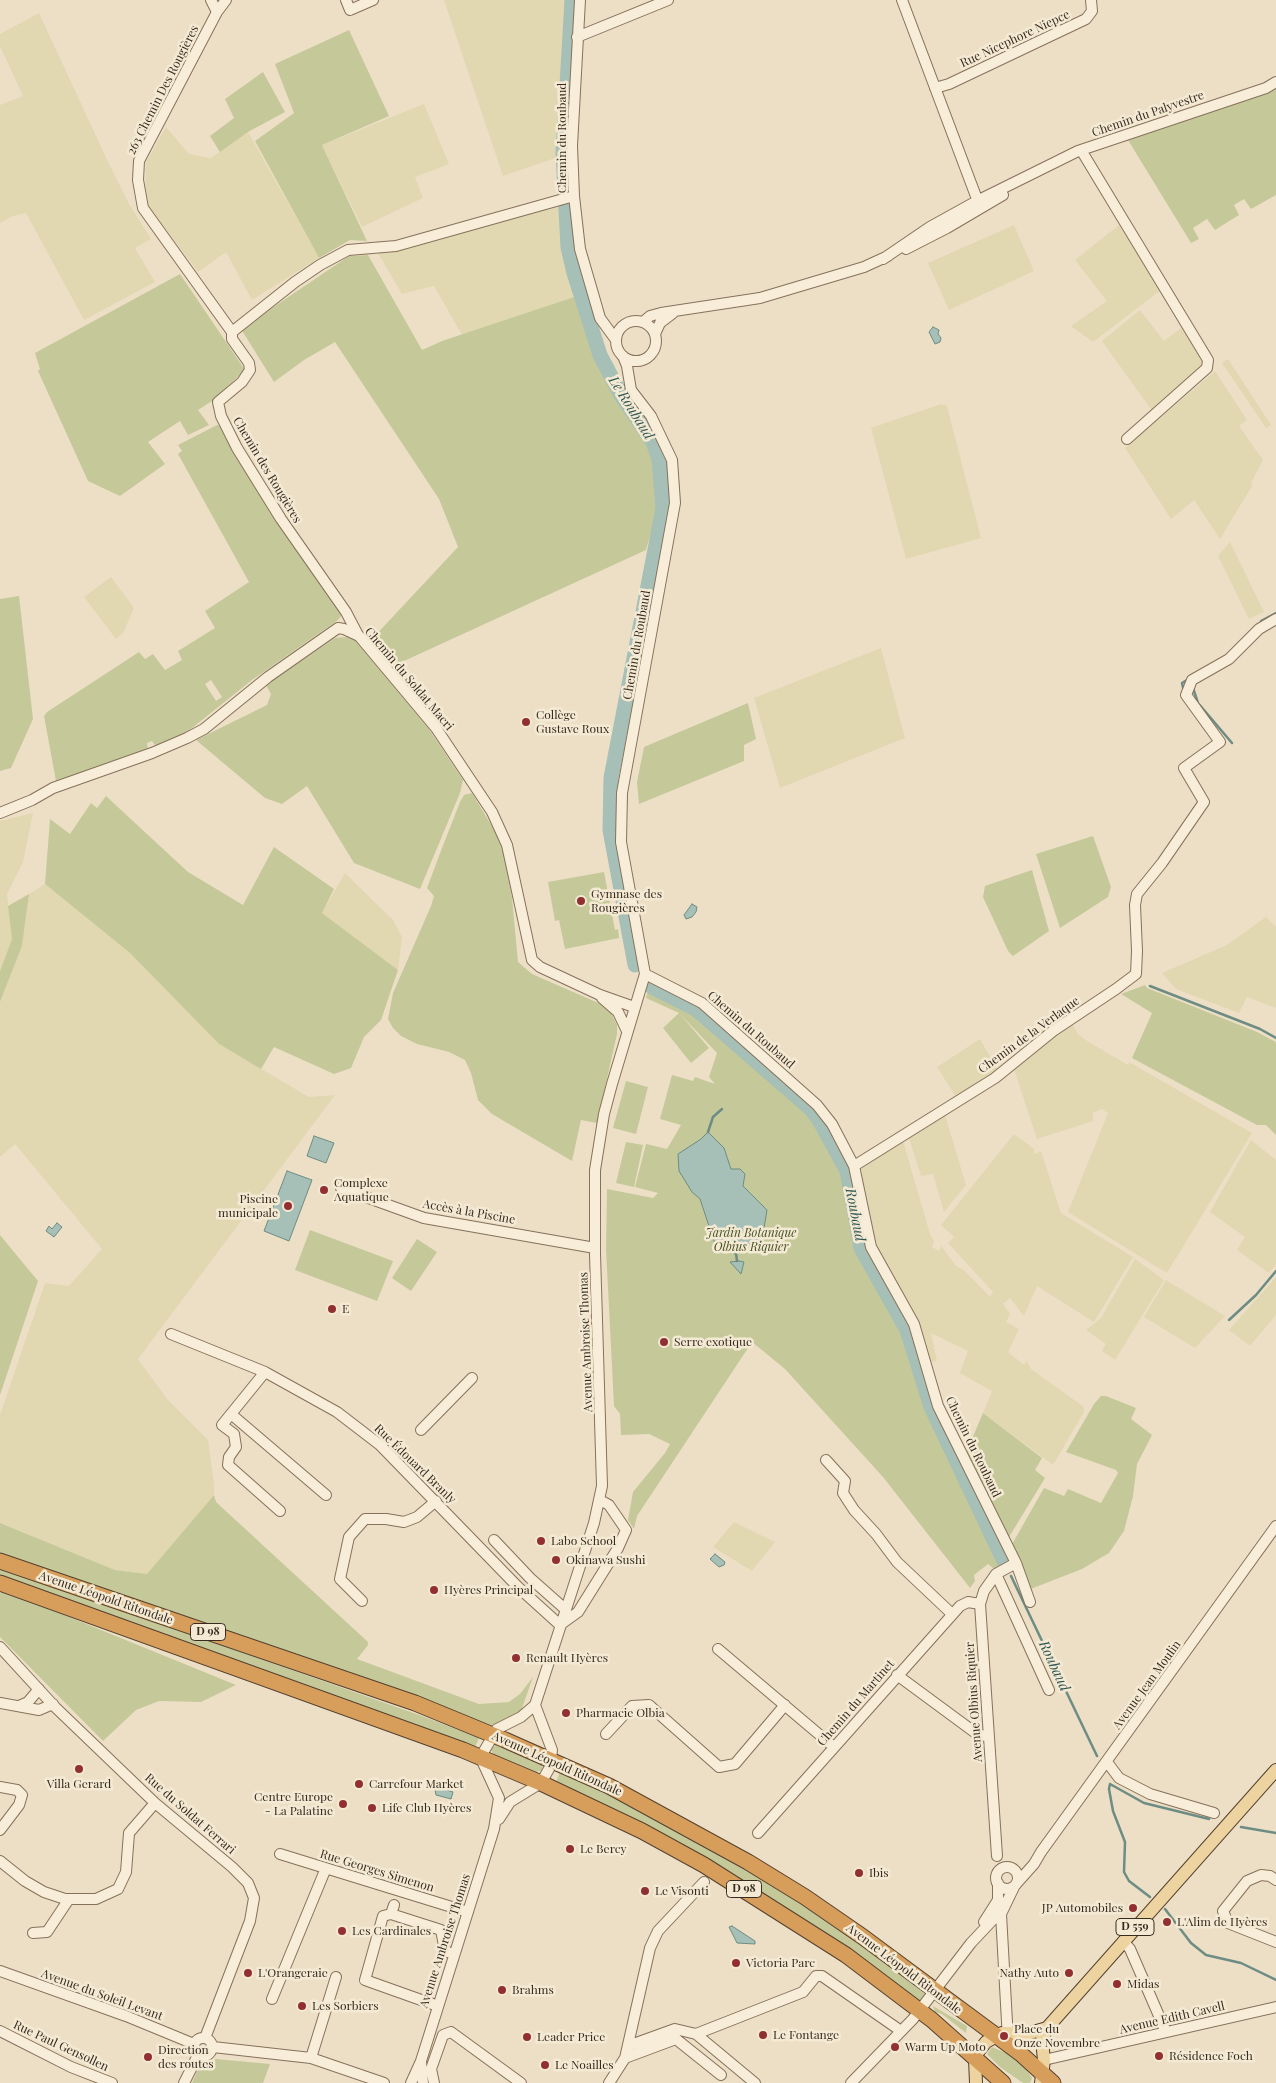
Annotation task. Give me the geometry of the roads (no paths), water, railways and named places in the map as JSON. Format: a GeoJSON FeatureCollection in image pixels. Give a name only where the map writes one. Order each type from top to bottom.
{"type":"FeatureCollection","features":[{"type":"Feature","properties":{"kind":"highway","name":"Avenue Léopold Ritondale"},"geometry":{"type":"LineString","coordinates":[[0,1561],[415,1703],[552,1760],[656,1810],[748,1862],[863,1937],[936,1992],[1004,2037],[1045,2075]]}},
{"type":"Feature","properties":{"kind":"highway","name":"Avenue Léopold Ritondale"},"geometry":{"type":"LineString","coordinates":[[0,1583],[482,1758],[541,1782],[642,1831],[704,1865],[846,1955],[920,2011],[1003,2083]]}},
{"type":"Feature","properties":{"kind":"main road","name":"D 559"},"geometry":{"type":"LineString","coordinates":[[1176,1881],[1213,1830],[1276,1759]]}},
{"type":"Feature","properties":{"kind":"main road","name":"D 559"},"geometry":{"type":"LineString","coordinates":[[1047,2028],[1276,1770]]}},
{"type":"Feature","properties":{"kind":"main road"},"geometry":{"type":"LineString","coordinates":[[976,2083],[975,2059],[980,2048],[1004,2037],[1047,2028]]}},
{"type":"Feature","properties":{"kind":"main road"},"geometry":{"type":"LineString","coordinates":[[1045,2075],[1042,2040],[1047,2028]]}},
{"type":"Feature","properties":{"kind":"street"},"geometry":{"type":"LineString","coordinates":[[211,0],[216,12]]}},
{"type":"Feature","properties":{"kind":"street","name":"263 Chemin Des Rougières"},"geometry":{"type":"LineString","coordinates":[[226,0],[216,12],[139,162],[138,180],[143,208],[232,332]]}},
{"type":"Feature","properties":{"kind":"street"},"geometry":{"type":"LineString","coordinates":[[346,0],[350,10],[373,0]]}},
{"type":"Feature","properties":{"kind":"street","name":"Chemin du Roubaud"},"geometry":{"type":"LineString","coordinates":[[580,0],[572,146],[572,196],[580,250],[600,318],[616,340]]}},
{"type":"Feature","properties":{"kind":"street"},"geometry":{"type":"LineString","coordinates":[[577,37],[668,0]]}},
{"type":"Feature","properties":{"kind":"street"},"geometry":{"type":"LineString","coordinates":[[902,0],[978,205]]}},
{"type":"Feature","properties":{"kind":"street","name":"Rue Nicephore Niepce"},"geometry":{"type":"LineString","coordinates":[[935,88],[949,84],[1086,19],[1092,11],[1091,0]]}},
{"type":"Feature","properties":{"kind":"street","name":"Chemin du Palyvestre"},"geometry":{"type":"LineString","coordinates":[[643,322],[654,314],[760,298],[864,267],[883,259],[930,228],[978,205],[1081,150],[1266,88],[1276,82]]}},
{"type":"Feature","properties":{"kind":"street"},"geometry":{"type":"LineString","coordinates":[[1081,150],[1208,360],[1207,368],[1127,439]]}},
{"type":"Feature","properties":{"kind":"street"},"geometry":{"type":"LineString","coordinates":[[232,332],[295,282],[320,265],[348,250],[396,246],[572,196]]}},
{"type":"Feature","properties":{"kind":"street","name":"Chemin du Roubaud"},"geometry":{"type":"LineString","coordinates":[[596,304],[608,320],[628,322]]}},
{"type":"Feature","properties":{"kind":"street","name":"Chemin du Palyvestre"},"geometry":{"type":"LineString","coordinates":[[655,334],[664,318],[681,311]]}},
{"type":"Feature","properties":{"kind":"street"},"geometry":{"type":"LineString","coordinates":[[628,322],[643,322],[650,326],[655,334],[654,350],[645,359],[633,361],[623,356],[618,349],[616,340],[619,330],[628,322]]}},
{"type":"Feature","properties":{"kind":"street","name":"Chemin des Rougières"},"geometry":{"type":"LineString","coordinates":[[232,332],[232,339],[248,363],[250,370],[242,382],[218,402],[220,416],[237,448],[281,519],[346,612],[359,636]]}},
{"type":"Feature","properties":{"kind":"street","name":"Chemin du Roubaud"},"geometry":{"type":"LineString","coordinates":[[623,356],[628,366],[631,390],[642,403],[663,437],[672,460],[675,482],[671,525],[622,801],[621,842],[645,974],[702,1003],[817,1105],[832,1124],[854,1166],[871,1247],[914,1324],[938,1406],[1016,1563],[1030,1602]]}},
{"type":"Feature","properties":{"kind":"street","name":"Chemin du Roubaud"},"geometry":{"type":"LineString","coordinates":[[642,403],[634,382],[637,368],[645,359]]}},
{"type":"Feature","properties":{"kind":"street","name":"Chemin de la Verlaque"},"geometry":{"type":"LineString","coordinates":[[854,1166],[994,1078],[1053,1031],[1136,974],[1135,905],[1137,894],[1162,863],[1204,802],[1184,768],[1220,742],[1186,695],[1192,680],[1229,659],[1258,629],[1276,619]]}},
{"type":"Feature","properties":{"kind":"street","name":"Chemin du Soldat Macri"},"geometry":{"type":"LineString","coordinates":[[0,812],[32,800],[52,788],[152,753],[196,733],[268,676],[338,628],[359,636],[436,728],[473,783],[500,828],[507,845],[532,960],[540,967],[633,1011]]}},
{"type":"Feature","properties":{"kind":"street","name":"Avenue Ambroise Thomas"},"geometry":{"type":"LineString","coordinates":[[535,1705],[600,1500],[604,1470],[594,1189],[604,1114],[645,974]]}},
{"type":"Feature","properties":{"kind":"street","name":"Chemin du Soldat Macri"},"geometry":{"type":"LineString","coordinates":[[600,995],[618,1012],[627,1031]]}},
{"type":"Feature","properties":{"kind":"street"},"geometry":{"type":"LineString","coordinates":[[618,1012],[633,1011]]}},
{"type":"Feature","properties":{"kind":"street","name":"Accès à la Piscine"},"geometry":{"type":"LineString","coordinates":[[341,1188],[424,1218],[595,1248]]}},
{"type":"Feature","properties":{"kind":"street","name":"Rue Édouard Branly"},"geometry":{"type":"LineString","coordinates":[[171,1334],[265,1372],[337,1412],[380,1445],[518,1587],[560,1625]]}},
{"type":"Feature","properties":{"kind":"street"},"geometry":{"type":"LineString","coordinates":[[265,1372],[222,1425],[234,1434],[236,1447],[229,1457],[228,1465],[280,1510]]}},
{"type":"Feature","properties":{"kind":"street"},"geometry":{"type":"LineString","coordinates":[[421,1430],[472,1378]]}},
{"type":"Feature","properties":{"kind":"street"},"geometry":{"type":"LineString","coordinates":[[231,1414],[326,1495]]}},
{"type":"Feature","properties":{"kind":"street"},"geometry":{"type":"LineString","coordinates":[[826,1460],[845,1481],[843,1493],[854,1510],[876,1534],[897,1562],[952,1614]]}},
{"type":"Feature","properties":{"kind":"street"},"geometry":{"type":"LineString","coordinates":[[560,1625],[578,1612],[618,1548],[626,1530],[609,1505],[600,1500]]}},
{"type":"Feature","properties":{"kind":"street"},"geometry":{"type":"LineString","coordinates":[[362,1601],[340,1579],[349,1537],[365,1519],[386,1518],[404,1522],[417,1517],[436,1501]]}},
{"type":"Feature","properties":{"kind":"street","name":"Avenue Jean Moulin"},"geometry":{"type":"LineString","coordinates":[[1016,1885],[1034,1864],[1275,1529]]}},
{"type":"Feature","properties":{"kind":"street"},"geometry":{"type":"LineString","coordinates":[[494,1540],[530,1578],[565,1610]]}},
{"type":"Feature","properties":{"kind":"street","name":"Avenue Olbius Riquier"},"geometry":{"type":"LineString","coordinates":[[997,1856],[980,1604],[984,1591],[996,1574],[1016,1563]]}},
{"type":"Feature","properties":{"kind":"street"},"geometry":{"type":"LineString","coordinates":[[996,1574],[1049,1690]]}},
{"type":"Feature","properties":{"kind":"street","name":"Chemin du Martinet"},"geometry":{"type":"LineString","coordinates":[[758,1833],[952,1614],[960,1606],[968,1602],[980,1604]]}},
{"type":"Feature","properties":{"kind":"street","name":"Rue du Soldat Ferrari"},"geometry":{"type":"LineString","coordinates":[[0,1647],[39,1690],[155,1803],[232,1867],[248,1883],[254,1898],[250,1921],[205,2038]]}},
{"type":"Feature","properties":{"kind":"street"},"geometry":{"type":"LineString","coordinates":[[718,1649],[834,1747]]}},
{"type":"Feature","properties":{"kind":"street"},"geometry":{"type":"LineString","coordinates":[[897,1675],[977,1734],[988,1737]]}},
{"type":"Feature","properties":{"kind":"street"},"geometry":{"type":"LineString","coordinates":[[19,1706],[28,1702],[39,1690]]}},
{"type":"Feature","properties":{"kind":"street"},"geometry":{"type":"LineString","coordinates":[[0,1704],[38,1710],[53,1704]]}},
{"type":"Feature","properties":{"kind":"street"},"geometry":{"type":"LineString","coordinates":[[482,1758],[492,1734],[497,1729],[521,1717],[535,1705],[552,1750],[552,1760],[541,1782]]}},
{"type":"Feature","properties":{"kind":"street"},"geometry":{"type":"LineString","coordinates":[[606,1734],[632,1706],[649,1705],[718,1767],[735,1764],[785,1706]]}},
{"type":"Feature","properties":{"kind":"street","name":"Avenue Ambroise Thomas"},"geometry":{"type":"LineString","coordinates":[[411,2083],[421,2061],[494,1829],[499,1798],[482,1758]]}},
{"type":"Feature","properties":{"kind":"street"},"geometry":{"type":"LineString","coordinates":[[1107,1762],[1113,1772],[1130,1784],[1150,1794],[1214,1813]]}},
{"type":"Feature","properties":{"kind":"street","name":"Avenue Ambroise Thomas"},"geometry":{"type":"LineString","coordinates":[[494,1829],[510,1802],[541,1782]]}},
{"type":"Feature","properties":{"kind":"street"},"geometry":{"type":"LineString","coordinates":[[0,1787],[17,1790],[22,1795],[19,1805],[0,1830]]}},
{"type":"Feature","properties":{"kind":"street"},"geometry":{"type":"LineString","coordinates":[[0,1861],[25,1881],[44,1892],[69,1899],[96,1899],[118,1889],[126,1872],[129,1832],[155,1803]]}},
{"type":"Feature","properties":{"kind":"street","name":"Avenue Jean Moulin"},"geometry":{"type":"LineString","coordinates":[[1008,1868],[1024,1866],[1041,1852]]}},
{"type":"Feature","properties":{"kind":"street","name":"Rue Georges Simenon"},"geometry":{"type":"LineString","coordinates":[[280,1854],[468,1912]]}},
{"type":"Feature","properties":{"kind":"street"},"geometry":{"type":"LineString","coordinates":[[272,1999],[326,1868]]}},
{"type":"Feature","properties":{"kind":"street"},"geometry":{"type":"LineString","coordinates":[[851,2083],[920,2011],[972,1943],[1002,1909],[1016,1885],[1017,1873],[1008,1868],[998,1872],[998,1900],[972,1943]]}},
{"type":"Feature","properties":{"kind":"street"},"geometry":{"type":"LineString","coordinates":[[1276,1880],[1270,1876],[1261,1875],[1247,1882],[1223,1911],[1228,1922],[1276,1942]]}},
{"type":"Feature","properties":{"kind":"street"},"geometry":{"type":"LineString","coordinates":[[609,2083],[625,2058],[650,1948],[658,1931],[704,1882]]}},
{"type":"Feature","properties":{"kind":"street"},"geometry":{"type":"LineString","coordinates":[[998,1883],[1006,1889],[1016,1885]]}},
{"type":"Feature","properties":{"kind":"street"},"geometry":{"type":"LineString","coordinates":[[33,1933],[47,1932],[69,1899]]}},
{"type":"Feature","properties":{"kind":"street"},"geometry":{"type":"LineString","coordinates":[[438,2006],[366,1978],[383,1916],[394,1903],[441,1930],[445,1951],[448,1952]]}},
{"type":"Feature","properties":{"kind":"street"},"geometry":{"type":"LineString","coordinates":[[1002,1909],[1004,2037]]}},
{"type":"Feature","properties":{"kind":"street"},"geometry":{"type":"LineString","coordinates":[[1123,1941],[1130,1949],[1166,2032]]}},
{"type":"Feature","properties":{"kind":"street","name":"Avenue du Soleil Levant"},"geometry":{"type":"LineString","coordinates":[[0,1971],[119,2013],[194,2044]]}},
{"type":"Feature","properties":{"kind":"street"},"geometry":{"type":"LineString","coordinates":[[696,2034],[803,1992],[818,1976],[822,1976],[902,2031]]}},
{"type":"Feature","properties":{"kind":"street"},"geometry":{"type":"LineString","coordinates":[[311,2058],[336,1977]]}},
{"type":"Feature","properties":{"kind":"street","name":"Avenue Edith Cavell"},"geometry":{"type":"LineString","coordinates":[[1045,2075],[1166,2032],[1276,2007]]}},
{"type":"Feature","properties":{"kind":"street"},"geometry":{"type":"LineString","coordinates":[[628,2046],[675,2029],[696,2034],[754,2083]]}},
{"type":"Feature","properties":{"kind":"street","name":"Rue Paul Gensollen"},"geometry":{"type":"LineString","coordinates":[[0,2030],[71,2067],[112,2083]]}},
{"type":"Feature","properties":{"kind":"street"},"geometry":{"type":"LineString","coordinates":[[434,2083],[431,2069],[442,2035],[451,2032],[521,2083]]}},
{"type":"Feature","properties":{"kind":"street"},"geometry":{"type":"LineString","coordinates":[[205,2038],[210,2041],[212,2047],[207,2055],[198,2054],[194,2050],[194,2044],[198,2039],[205,2038]]}},
{"type":"Feature","properties":{"kind":"street"},"geometry":{"type":"LineString","coordinates":[[625,2058],[676,2039],[721,2075]]}},
{"type":"Feature","properties":{"kind":"street"},"geometry":{"type":"LineString","coordinates":[[212,2047],[311,2058],[384,2083]]}},
{"type":"Feature","properties":{"kind":"street"},"geometry":{"type":"LineString","coordinates":[[184,2083],[198,2054]]}},
{"type":"Feature","properties":{"kind":"street","name":"Avenue Ambroise Thomas"},"geometry":{"type":"LineString","coordinates":[[421,2061],[424,2083]]}},
{"type":"Feature","properties":{"kind":"water"},"geometry":{"type":"Polygon","coordinates":[[[933,327],[939,330],[938,334],[941,338],[940,342],[935,344],[929,332],[933,327]]]}},
{"type":"Feature","properties":{"kind":"water"},"geometry":{"type":"Polygon","coordinates":[[[692,904],[697,907],[696,912],[692,917],[686,919],[684,915],[692,904]]]}},
{"type":"Feature","properties":{"kind":"water"},"geometry":{"type":"Polygon","coordinates":[[[708,1132],[724,1148],[731,1169],[740,1169],[745,1174],[743,1186],[767,1210],[762,1240],[759,1244],[747,1244],[738,1248],[737,1253],[734,1254],[734,1251],[723,1251],[715,1244],[700,1199],[692,1192],[679,1171],[678,1154],[701,1139],[708,1132]]]}},
{"type":"Feature","properties":{"kind":"water"},"geometry":{"type":"Polygon","coordinates":[[[314,1136],[334,1143],[326,1163],[307,1156],[314,1136]]]}},
{"type":"Feature","properties":{"kind":"water","name":"Piscine municipale"},"geometry":{"type":"Polygon","coordinates":[[[287,1171],[312,1180],[289,1241],[264,1231],[287,1171]]]}},
{"type":"Feature","properties":{"kind":"water"},"geometry":{"type":"Polygon","coordinates":[[[57,1223],[62,1227],[54,1237],[46,1231],[49,1226],[52,1229],[57,1223]]]}},
{"type":"Feature","properties":{"kind":"water"},"geometry":{"type":"Polygon","coordinates":[[[730,1262],[744,1262],[741,1274],[730,1262]]]}},
{"type":"Feature","properties":{"kind":"water"},"geometry":{"type":"Polygon","coordinates":[[[715,1554],[725,1562],[724,1565],[719,1567],[710,1559],[715,1554]]]}},
{"type":"Feature","properties":{"kind":"water"},"geometry":{"type":"Polygon","coordinates":[[[438,1787],[453,1792],[451,1799],[436,1795],[435,1790],[438,1787]]]}},
{"type":"Feature","properties":{"kind":"water"},"geometry":{"type":"Polygon","coordinates":[[[732,1926],[755,1941],[755,1944],[737,1943],[729,1927],[732,1926]]]}},
{"type":"Feature","properties":{"kind":"waterway","name":"Le Roubaud"},"geometry":{"type":"LineString","coordinates":[[572,0],[563,153],[568,247],[574,273],[600,355],[621,395],[653,442],[659,459],[663,508],[611,778],[610,830],[635,965]]}},
{"type":"Feature","properties":{"kind":"waterway"},"geometry":{"type":"LineString","coordinates":[[1261,621],[1276,613]]}},
{"type":"Feature","properties":{"kind":"waterway"},"geometry":{"type":"LineString","coordinates":[[1184,692],[1182,683],[1187,680]]}},
{"type":"Feature","properties":{"kind":"waterway"},"geometry":{"type":"LineString","coordinates":[[1193,688],[1198,703],[1232,743]]}},
{"type":"Feature","properties":{"kind":"waterway"},"geometry":{"type":"LineString","coordinates":[[1150,986],[1260,1029],[1276,1038]]}},
{"type":"Feature","properties":{"kind":"waterway","name":"Roubaud"},"geometry":{"type":"LineString","coordinates":[[652,987],[694,1008],[811,1109],[819,1120],[847,1171],[861,1248],[907,1330],[931,1407],[1004,1561]]}},
{"type":"Feature","properties":{"kind":"waterway"},"geometry":{"type":"LineString","coordinates":[[708,1132],[713,1117],[722,1109]]}},
{"type":"Feature","properties":{"kind":"waterway"},"geometry":{"type":"LineString","coordinates":[[736,1253],[737,1261]]}},
{"type":"Feature","properties":{"kind":"waterway"},"geometry":{"type":"LineString","coordinates":[[1229,1320],[1256,1295],[1276,1271]]}},
{"type":"Feature","properties":{"kind":"waterway","name":"Roubaud"},"geometry":{"type":"LineString","coordinates":[[1011,1576],[1097,1756]]}},
{"type":"Feature","properties":{"kind":"waterway"},"geometry":{"type":"LineString","coordinates":[[1150,1897],[1129,1881],[1124,1872],[1125,1842],[1113,1811],[1109,1789],[1110,1784],[1144,1803],[1209,1819]]}},
{"type":"Feature","properties":{"kind":"waterway","name":"Roubaud"},"geometry":{"type":"LineString","coordinates":[[1241,1827],[1276,1833]]}},
{"type":"Feature","properties":{"kind":"waterway"},"geometry":{"type":"LineString","coordinates":[[1165,1909],[1191,1943],[1206,1955],[1241,1963],[1276,1980]]}},
{"type":"Feature","properties":{"kind":"place","name":"Collège Gustave Roux"},"geometry":{"type":"Point","coordinates":[526,722]}},
{"type":"Feature","properties":{"kind":"place","name":"Gymnase des Rougières"},"geometry":{"type":"Point","coordinates":[581,901]}},
{"type":"Feature","properties":{"kind":"place","name":"Complexe Aquatique"},"geometry":{"type":"Point","coordinates":[324,1190]}},
{"type":"Feature","properties":{"kind":"place","name":"Piscine municipale"},"geometry":{"type":"Point","coordinates":[288,1206]}},
{"type":"Feature","properties":{"kind":"place","name":"E"},"geometry":{"type":"Point","coordinates":[332,1309]}},
{"type":"Feature","properties":{"kind":"place","name":"Serre exotique"},"geometry":{"type":"Point","coordinates":[664,1342]}},
{"type":"Feature","properties":{"kind":"place","name":"Labo School"},"geometry":{"type":"Point","coordinates":[541,1541]}},
{"type":"Feature","properties":{"kind":"place","name":"Okinawa Sushi"},"geometry":{"type":"Point","coordinates":[556,1560]}},
{"type":"Feature","properties":{"kind":"place","name":"Hyères Principal"},"geometry":{"type":"Point","coordinates":[434,1590]}},
{"type":"Feature","properties":{"kind":"place","name":"Renault Hyères"},"geometry":{"type":"Point","coordinates":[516,1658]}},
{"type":"Feature","properties":{"kind":"place","name":"Pharmacie Olbia"},"geometry":{"type":"Point","coordinates":[566,1713]}},
{"type":"Feature","properties":{"kind":"place","name":"Villa Gerard"},"geometry":{"type":"Point","coordinates":[79,1769]}},
{"type":"Feature","properties":{"kind":"place","name":"Carrefour Market"},"geometry":{"type":"Point","coordinates":[359,1784]}},
{"type":"Feature","properties":{"kind":"place","name":"Centre Europe - La Palatine"},"geometry":{"type":"Point","coordinates":[343,1804]}},
{"type":"Feature","properties":{"kind":"place","name":"Life Club Hyères"},"geometry":{"type":"Point","coordinates":[372,1808]}},
{"type":"Feature","properties":{"kind":"place","name":"Le Bercy"},"geometry":{"type":"Point","coordinates":[570,1849]}},
{"type":"Feature","properties":{"kind":"place","name":"Ibis"},"geometry":{"type":"Point","coordinates":[859,1873]}},
{"type":"Feature","properties":{"kind":"place","name":"Le Visonti"},"geometry":{"type":"Point","coordinates":[645,1891]}},
{"type":"Feature","properties":{"kind":"place","name":"JP Automobiles"},"geometry":{"type":"Point","coordinates":[1133,1908]}},
{"type":"Feature","properties":{"kind":"place","name":"L'Alim de Hyères"},"geometry":{"type":"Point","coordinates":[1167,1922]}},
{"type":"Feature","properties":{"kind":"place","name":"Les Cardinales"},"geometry":{"type":"Point","coordinates":[342,1931]}},
{"type":"Feature","properties":{"kind":"place","name":"Victoria Parc"},"geometry":{"type":"Point","coordinates":[736,1963]}},
{"type":"Feature","properties":{"kind":"place","name":"L'Orangeraie"},"geometry":{"type":"Point","coordinates":[248,1973]}},
{"type":"Feature","properties":{"kind":"place","name":"Nathy Auto"},"geometry":{"type":"Point","coordinates":[1069,1973]}},
{"type":"Feature","properties":{"kind":"place","name":"Midas"},"geometry":{"type":"Point","coordinates":[1117,1984]}},
{"type":"Feature","properties":{"kind":"place","name":"Brahms"},"geometry":{"type":"Point","coordinates":[502,1990]}},
{"type":"Feature","properties":{"kind":"place","name":"Les Sorbiers"},"geometry":{"type":"Point","coordinates":[302,2006]}},
{"type":"Feature","properties":{"kind":"place","name":"Le Fontange"},"geometry":{"type":"Point","coordinates":[763,2035]}},
{"type":"Feature","properties":{"kind":"place","name":"Place du Onze Novembre"},"geometry":{"type":"Point","coordinates":[1004,2036]}},
{"type":"Feature","properties":{"kind":"place","name":"Leader Price"},"geometry":{"type":"Point","coordinates":[527,2037]}},
{"type":"Feature","properties":{"kind":"place","name":"Warm Up Moto"},"geometry":{"type":"Point","coordinates":[895,2047]}},
{"type":"Feature","properties":{"kind":"place","name":"Résidence Foch"},"geometry":{"type":"Point","coordinates":[1159,2056]}},
{"type":"Feature","properties":{"kind":"place","name":"Direction des routes"},"geometry":{"type":"Point","coordinates":[148,2057]}},
{"type":"Feature","properties":{"kind":"place","name":"Le Noailles"},"geometry":{"type":"Point","coordinates":[545,2065]}},
{"type":"Feature","properties":{"kind":"park label","name":"Jardin Botanique Olbius Riquier"},"geometry":{"type":"Point","coordinates":[751,1240]}}]}
